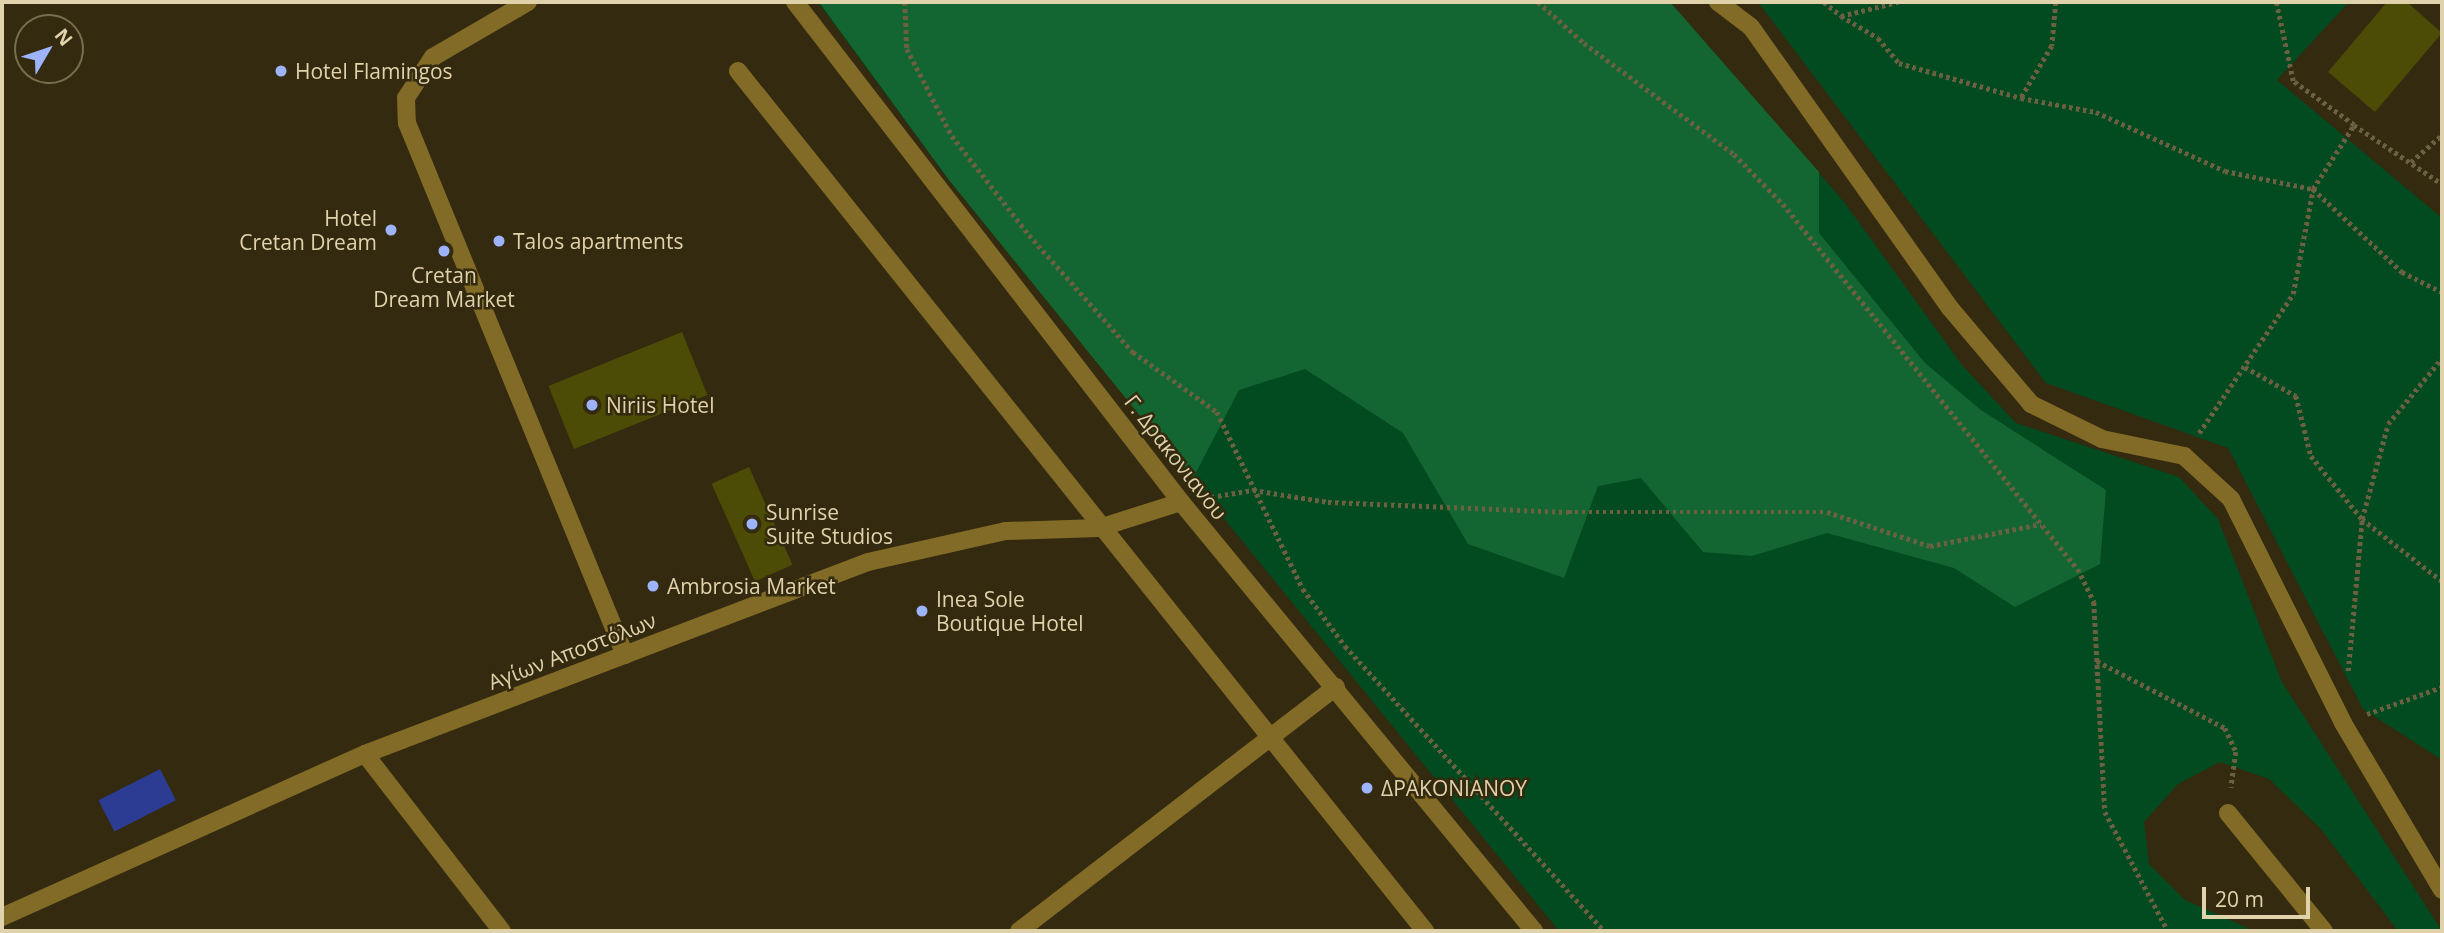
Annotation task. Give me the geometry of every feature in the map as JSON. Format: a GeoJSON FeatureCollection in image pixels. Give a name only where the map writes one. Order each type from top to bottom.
{"type":"FeatureCollection","features":[{"type":"Feature","properties":{"kind":"street"},"geometry":{"type":"LineString","coordinates":[[528,2],[433,57],[406,98],[407,123],[625,655]]}},
{"type":"Feature","properties":{"kind":"street","name":"Γ. Δρακονιανου"},"geometry":{"type":"LineString","coordinates":[[795,2],[1181,502],[1336,687],[1534,931]]}},
{"type":"Feature","properties":{"kind":"street"},"geometry":{"type":"LineString","coordinates":[[1718,2],[1751,27],[1950,308],[2031,404],[2102,439],[2183,456],[2231,499],[2343,723],[2442,890]]}},
{"type":"Feature","properties":{"kind":"street"},"geometry":{"type":"LineString","coordinates":[[738,71],[1099,528],[1271,732],[1425,931]]}},
{"type":"Feature","properties":{"kind":"street","name":"Αγίων Αποστόλων"},"geometry":{"type":"LineString","coordinates":[[2,918],[365,754],[868,562],[1006,531],[1099,528],[1181,502]]}},
{"type":"Feature","properties":{"kind":"street"},"geometry":{"type":"LineString","coordinates":[[1019,931],[1271,732],[1336,687]]}},
{"type":"Feature","properties":{"kind":"street"},"geometry":{"type":"LineString","coordinates":[[365,754],[502,931]]}},
{"type":"Feature","properties":{"kind":"street"},"geometry":{"type":"LineString","coordinates":[[2228,813],[2324,931]]}},
{"type":"Feature","properties":{"kind":"path"},"geometry":{"type":"LineString","coordinates":[[905,2],[907,49],[953,136],[1029,235],[1133,352],[1217,412],[1303,589],[1346,646],[1604,931]]}},
{"type":"Feature","properties":{"kind":"path"},"geometry":{"type":"LineString","coordinates":[[1538,2],[1754,174],[1917,365],[2078,569],[2094,601],[2105,812],[2168,931]]}},
{"type":"Feature","properties":{"kind":"path"},"geometry":{"type":"LineString","coordinates":[[1824,2],[1841,16],[1878,38],[1899,63],[2021,98],[2096,112],[2225,171],[2313,189],[2402,272],[2442,292]]}},
{"type":"Feature","properties":{"kind":"path"},"geometry":{"type":"LineString","coordinates":[[1841,16],[1898,2]]}},
{"type":"Feature","properties":{"kind":"path"},"geometry":{"type":"LineString","coordinates":[[2021,98],[2052,46],[2056,2]]}},
{"type":"Feature","properties":{"kind":"path"},"geometry":{"type":"LineString","coordinates":[[2276,2],[2293,81],[2442,184]]}},
{"type":"Feature","properties":{"kind":"path"},"geometry":{"type":"LineString","coordinates":[[2183,456],[2293,294],[2313,189],[2354,125]]}},
{"type":"Feature","properties":{"kind":"path"},"geometry":{"type":"LineString","coordinates":[[2411,162],[2442,135]]}},
{"type":"Feature","properties":{"kind":"path"},"geometry":{"type":"LineString","coordinates":[[2442,358],[2388,424],[2362,519],[2343,723],[2442,687]]}},
{"type":"Feature","properties":{"kind":"path"},"geometry":{"type":"LineString","coordinates":[[2245,367],[2296,397],[2311,456],[2362,519],[2442,581]]}},
{"type":"Feature","properties":{"kind":"path"},"geometry":{"type":"LineString","coordinates":[[1181,502],[1253,490],[1328,502],[1568,512],[1827,512],[1930,547],[2040,524]]}},
{"type":"Feature","properties":{"kind":"path"},"geometry":{"type":"LineString","coordinates":[[2096,660],[2225,728],[2236,752],[2228,813]]}},
{"type":"Feature","properties":{"kind":"green space"},"geometry":{"type":"Polygon","coordinates":[[[818,2],[1670,2],[1845,203],[1962,365],[2016,423],[2179,477],[2218,519],[2282,682],[2442,931],[2398,931],[2321,829],[2269,779],[2220,762],[2178,784],[2144,822],[2149,864],[2185,900],[2254,931],[1559,931],[949,180],[818,2]]]}},
{"type":"Feature","properties":{"kind":"green space"},"geometry":{"type":"Polygon","coordinates":[[[819,2],[1670,2],[1819,172],[1819,233],[1925,363],[1981,410],[2106,490],[2100,564],[2015,607],[1954,568],[1827,533],[1752,556],[1703,552],[1641,478],[1598,486],[1564,578],[1468,544],[1403,433],[1305,369],[1239,390],[1192,480],[949,180],[819,2]]]}},
{"type":"Feature","properties":{"kind":"green space"},"geometry":{"type":"Polygon","coordinates":[[[1758,2],[2349,2],[2277,80],[2442,218],[2442,760],[2363,709],[2228,448],[2046,383],[1758,2]]]}},
{"type":"Feature","properties":{"kind":"shaded area"},"geometry":{"type":"Polygon","coordinates":[[[160,769],[176,800],[114,832],[99,800],[160,769]]]}},
{"type":"Feature","properties":{"kind":"building"},"geometry":{"type":"Polygon","coordinates":[[[2387,2],[2407,2],[2442,33],[2375,112],[2328,72],[2387,2]]]}},
{"type":"Feature","properties":{"kind":"building"},"geometry":{"type":"Polygon","coordinates":[[[682,332],[707,395],[574,449],[548,386],[682,332]]]}},
{"type":"Feature","properties":{"kind":"building","name":"Sunrise Suite Studios"},"geometry":{"type":"Polygon","coordinates":[[[749,467],[793,565],[755,581],[712,484],[749,467]]]}},
{"type":"Feature","properties":{"kind":"place","name":"Hotel Flamingos"},"geometry":{"type":"Point","coordinates":[281,71]}},
{"type":"Feature","properties":{"kind":"place","name":"Hotel Cretan Dream"},"geometry":{"type":"Point","coordinates":[391,230]}},
{"type":"Feature","properties":{"kind":"place","name":"Talos apartments"},"geometry":{"type":"Point","coordinates":[499,241]}},
{"type":"Feature","properties":{"kind":"place","name":"Cretan Dream Market"},"geometry":{"type":"Point","coordinates":[444,251]}},
{"type":"Feature","properties":{"kind":"place","name":"Niriis Hotel"},"geometry":{"type":"Point","coordinates":[592,405]}},
{"type":"Feature","properties":{"kind":"place","name":"Sunrise Suite Studios"},"geometry":{"type":"Point","coordinates":[752,524]}},
{"type":"Feature","properties":{"kind":"place","name":"Ambrosia Market"},"geometry":{"type":"Point","coordinates":[653,586]}},
{"type":"Feature","properties":{"kind":"place","name":"Inea Sole Boutique Hotel"},"geometry":{"type":"Point","coordinates":[922,611]}},
{"type":"Feature","properties":{"kind":"place","name":"ΔΡΑΚΟΝΙΑΝΟΥ"},"geometry":{"type":"Point","coordinates":[1367,788]}}]}
